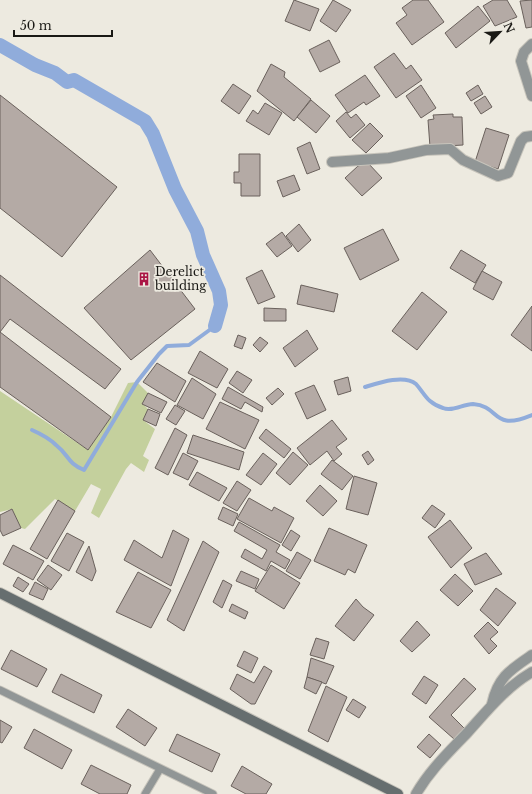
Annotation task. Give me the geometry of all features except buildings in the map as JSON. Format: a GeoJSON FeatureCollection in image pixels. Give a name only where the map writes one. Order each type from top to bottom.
{"type":"FeatureCollection","features":[{"type":"Feature","properties":{"kind":"street"},"geometry":{"type":"LineString","coordinates":[[532,44],[524,52],[521,60],[532,96]]}},
{"type":"Feature","properties":{"kind":"street"},"geometry":{"type":"LineString","coordinates":[[332,162],[389,158],[426,150],[450,149],[463,160],[498,176],[508,173],[521,141],[525,136],[532,136]]}},
{"type":"Feature","properties":{"kind":"street"},"geometry":{"type":"LineString","coordinates":[[0,593],[398,794]]}},
{"type":"Feature","properties":{"kind":"street"},"geometry":{"type":"LineString","coordinates":[[492,704],[498,685],[504,675],[532,655]]}},
{"type":"Feature","properties":{"kind":"street"},"geometry":{"type":"LineString","coordinates":[[416,794],[425,777],[492,704],[532,672]]}},
{"type":"Feature","properties":{"kind":"lane"},"geometry":{"type":"LineString","coordinates":[[0,690],[213,794]]}},
{"type":"Feature","properties":{"kind":"lane"},"geometry":{"type":"LineString","coordinates":[[145,794],[160,769]]}},
{"type":"Feature","properties":{"kind":"green space"},"geometry":{"type":"Polygon","coordinates":[[[137,382],[148,393],[143,404],[148,409],[143,420],[155,429],[143,456],[149,460],[144,472],[131,463],[126,469],[99,518],[91,513],[101,489],[91,484],[75,511],[55,499],[25,529],[21,528],[12,509],[0,512],[0,391],[88,450],[111,417],[128,383],[137,382]]]}},
{"type":"Feature","properties":{"kind":"waterway"},"geometry":{"type":"LineString","coordinates":[[0,45],[35,65],[55,73],[67,82],[74,80],[145,121],[153,134],[175,189],[197,231],[203,255],[219,291],[221,305],[215,326]]}},
{"type":"Feature","properties":{"kind":"waterway"},"geometry":{"type":"LineString","coordinates":[[32,430],[51,440],[74,465],[84,470],[137,382],[159,354],[167,346],[189,345],[215,326]]}},
{"type":"Feature","properties":{"kind":"waterway"},"geometry":{"type":"LineString","coordinates":[[365,387],[391,380],[411,381],[416,384],[433,404],[446,409],[473,404],[482,406],[503,420],[509,421],[532,415]]}},
{"type":"Feature","properties":{"kind":"place","name":"Derelict building"},"geometry":{"type":"Point","coordinates":[144,279]}}]}
